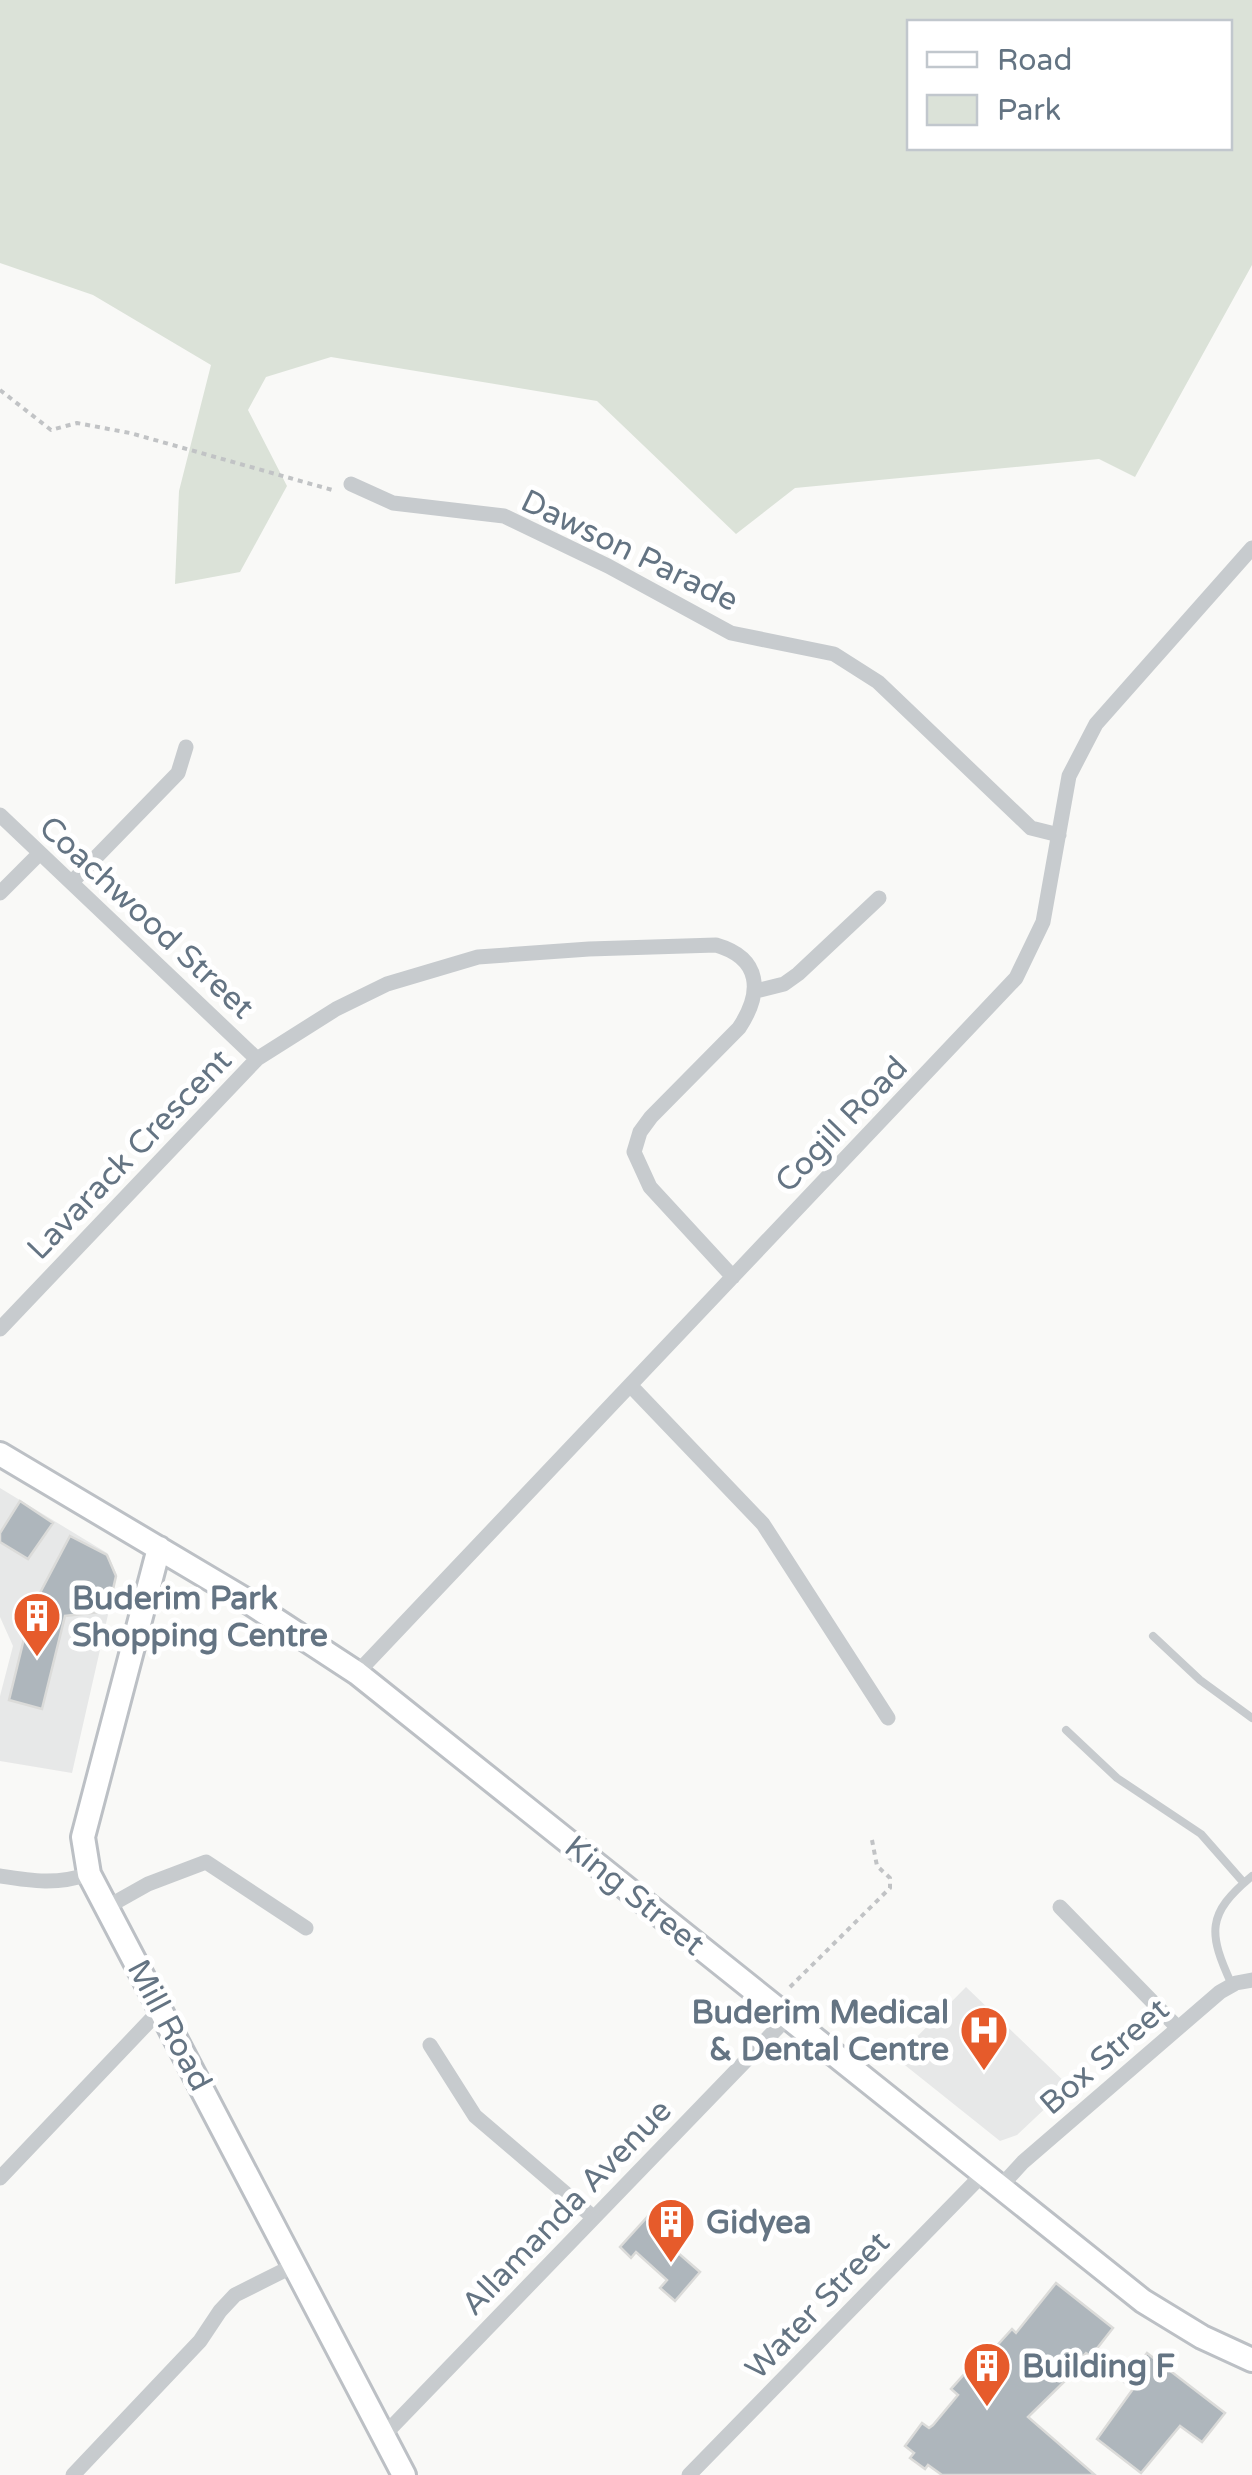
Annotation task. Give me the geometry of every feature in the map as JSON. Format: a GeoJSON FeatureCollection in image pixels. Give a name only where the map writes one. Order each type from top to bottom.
{"type":"FeatureCollection","features":[{"type":"Feature","properties":{"kind":"main road","name":"King Street"},"geometry":{"type":"LineString","coordinates":[[0,1454],[160,1548],[357,1673],[1143,2301],[1202,2337],[1252,2360]]}},
{"type":"Feature","properties":{"kind":"main road","name":"Mill Road"},"geometry":{"type":"LineString","coordinates":[[160,1548],[83,1838],[89,1874],[404,2475]]}},
{"type":"Feature","properties":{"kind":"street","name":"Dawson Parade"},"geometry":{"type":"LineString","coordinates":[[350,484],[393,503],[504,516],[608,566],[731,634],[834,654],[878,682],[1031,828],[1059,835]]}},
{"type":"Feature","properties":{"kind":"street","name":"Cogill Road"},"geometry":{"type":"LineString","coordinates":[[357,1673],[1016,978],[1043,922],[1069,776],[1096,724],[1252,548]]}},
{"type":"Feature","properties":{"kind":"street"},"geometry":{"type":"LineString","coordinates":[[72,882],[178,773],[186,747]]}},
{"type":"Feature","properties":{"kind":"street","name":"Coachwood Street"},"geometry":{"type":"LineString","coordinates":[[0,814],[257,1059]]}},
{"type":"Feature","properties":{"kind":"street"},"geometry":{"type":"LineString","coordinates":[[0,894],[39,854]]}},
{"type":"Feature","properties":{"kind":"street"},"geometry":{"type":"LineString","coordinates":[[733,1276],[650,1188],[634,1152],[640,1132],[738,1028],[750,1011],[756,990],[784,984],[798,974],[880,898]]}},
{"type":"Feature","properties":{"kind":"street","name":"Lavarack Crescent"},"geometry":{"type":"LineString","coordinates":[[0,1329],[257,1059],[336,1009],[387,984],[478,957],[716,945],[743,958],[756,990]]}},
{"type":"Feature","properties":{"kind":"street"},"geometry":{"type":"LineString","coordinates":[[630,1385],[763,1524],[888,1718]]}},
{"type":"Feature","properties":{"kind":"street"},"geometry":{"type":"LineString","coordinates":[[107,1907],[148,1884],[206,1862],[306,1928]]}},
{"type":"Feature","properties":{"kind":"street"},"geometry":{"type":"LineString","coordinates":[[0,1876],[44,1883],[89,1874]]}},
{"type":"Feature","properties":{"kind":"street"},"geometry":{"type":"LineString","coordinates":[[1060,1907],[1178,2028]]}},
{"type":"Feature","properties":{"kind":"street","name":"Box Street"},"geometry":{"type":"LineString","coordinates":[[992,2180],[1022,2162],[1232,1984],[1252,1980]]}},
{"type":"Feature","properties":{"kind":"street"},"geometry":{"type":"LineString","coordinates":[[0,2178],[162,2009]]}},
{"type":"Feature","properties":{"kind":"street","name":"Allamanda Avenue"},"geometry":{"type":"LineString","coordinates":[[384,2435],[788,2018]]}},
{"type":"Feature","properties":{"kind":"street"},"geometry":{"type":"LineString","coordinates":[[430,2046],[475,2116],[593,2216]]}},
{"type":"Feature","properties":{"kind":"street","name":"Water Street"},"geometry":{"type":"LineString","coordinates":[[690,2475],[992,2180]]}},
{"type":"Feature","properties":{"kind":"street"},"geometry":{"type":"LineString","coordinates":[[72,2475],[200,2342],[235,2296],[295,2265]]}},
{"type":"Feature","properties":{"kind":"lane"},"geometry":{"type":"LineString","coordinates":[[1154,1636],[1200,1680],[1252,1718]]}},
{"type":"Feature","properties":{"kind":"lane"},"geometry":{"type":"LineString","coordinates":[[1066,1730],[1117,1778],[1201,1834],[1244,1883]]}},
{"type":"Feature","properties":{"kind":"lane"},"geometry":{"type":"LineString","coordinates":[[1232,1984],[1216,1949],[1214,1926],[1228,1896],[1252,1876]]}},
{"type":"Feature","properties":{"kind":"path"},"geometry":{"type":"LineString","coordinates":[[0,390],[51,430],[78,423],[130,433],[342,494],[350,484]]}},
{"type":"Feature","properties":{"kind":"path"},"geometry":{"type":"LineString","coordinates":[[790,1987],[890,1888],[890,1878],[877,1866],[872,1840]]}},
{"type":"Feature","properties":{"kind":"shaded area"},"geometry":{"type":"Polygon","coordinates":[[[0,1488],[107,1553],[117,1575],[72,1773],[0,1761],[0,1696],[13,1646],[0,1617],[0,1488]]]}},
{"type":"Feature","properties":{"kind":"shaded area","name":"Buderim Medical & Dental Centre"},"geometry":{"type":"Polygon","coordinates":[[[966,1987],[1069,2086],[1017,2135],[1000,2141],[896,2058],[966,1987]]]}},
{"type":"Feature","properties":{"kind":"green space"},"geometry":{"type":"Polygon","coordinates":[[[0,0],[1252,0],[1252,265],[1135,477],[1099,459],[795,488],[736,534],[597,401],[331,357],[266,377],[248,410],[287,486],[240,572],[175,584],[179,491],[211,365],[93,295],[0,263],[0,0]]]}},
{"type":"Feature","properties":{"kind":"building"},"geometry":{"type":"Polygon","coordinates":[[[20,1501],[53,1523],[28,1559],[0,1542],[0,1533],[20,1501]]]}},
{"type":"Feature","properties":{"kind":"building","name":"Buderim Park Shopping Centre"},"geometry":{"type":"Polygon","coordinates":[[[70,1536],[107,1555],[116,1576],[108,1611],[65,1616],[42,1709],[9,1700],[31,1610],[70,1536]]]}},
{"type":"Feature","properties":{"kind":"building","name":"Gidyea"},"geometry":{"type":"Polygon","coordinates":[[[649,2215],[664,2227],[660,2231],[680,2249],[677,2252],[700,2272],[675,2301],[660,2288],[667,2280],[636,2252],[631,2258],[620,2247],[649,2215]]]}},
{"type":"Feature","properties":{"kind":"building"},"geometry":{"type":"Polygon","coordinates":[[[1056,2283],[1113,2328],[1091,2356],[1086,2353],[1063,2378],[1066,2380],[1028,2417],[1095,2475],[942,2475],[910,2458],[914,2453],[905,2446],[922,2423],[929,2428],[933,2425],[958,2395],[951,2389],[968,2370],[972,2373],[1012,2329],[1016,2333],[1056,2283]]]}},
{"type":"Feature","properties":{"kind":"building"},"geometry":{"type":"Polygon","coordinates":[[[1147,2353],[1225,2413],[1202,2442],[1180,2426],[1141,2473],[1097,2439],[1133,2389],[1124,2382],[1147,2353]]]}},
{"type":"Feature","properties":{"kind":"place","name":"Buderim Park Shopping Centre"},"geometry":{"type":"Point","coordinates":[37,1658]}},
{"type":"Feature","properties":{"kind":"place","name":"Buderim Medical & Dental Centre"},"geometry":{"type":"Point","coordinates":[984,2072]}},
{"type":"Feature","properties":{"kind":"place","name":"Gidyea"},"geometry":{"type":"Point","coordinates":[671,2264]}},
{"type":"Feature","properties":{"kind":"place","name":"Building F"},"geometry":{"type":"Point","coordinates":[987,2408]}}]}
